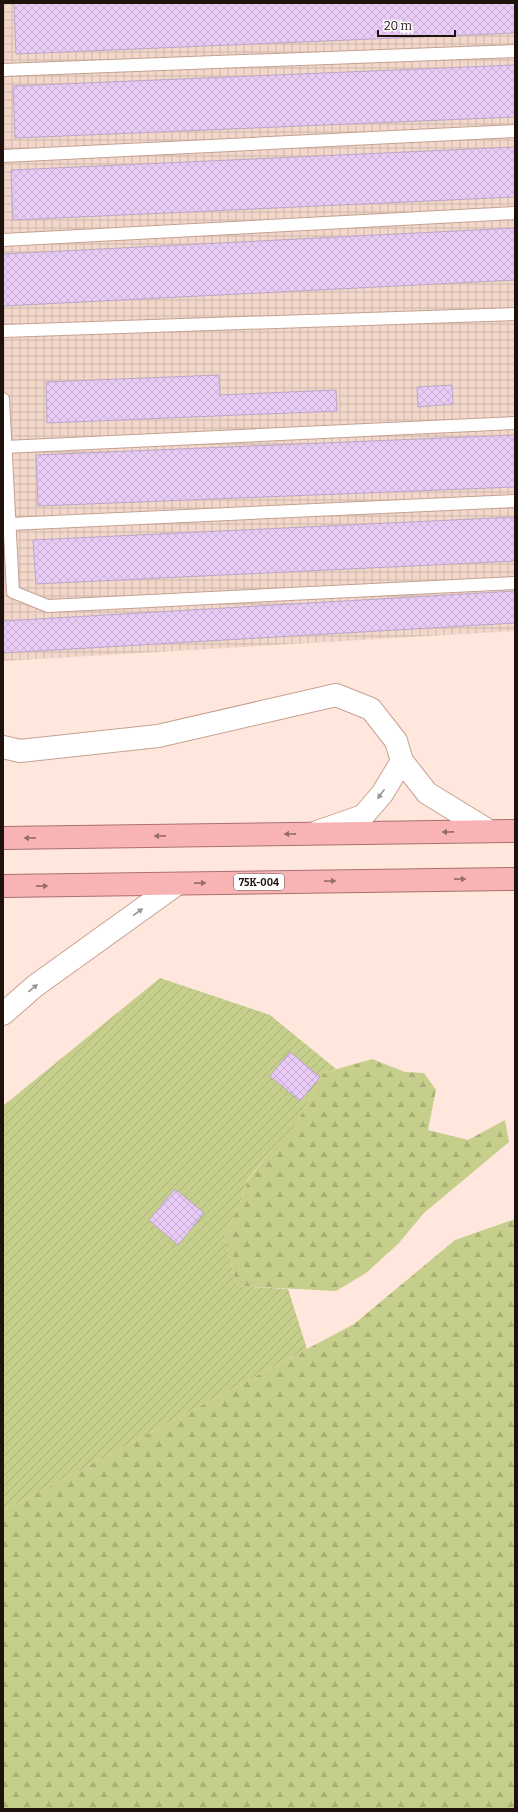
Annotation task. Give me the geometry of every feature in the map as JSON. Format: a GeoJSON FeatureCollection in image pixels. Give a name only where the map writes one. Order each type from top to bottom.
{"type":"FeatureCollection","features":[{"type":"Feature","properties":{"kind":"highway"},"geometry":{"type":"LineString","coordinates":[[3,838],[515,830]]}},
{"type":"Feature","properties":{"kind":"highway","name":"75К-004"},"geometry":{"type":"LineString","coordinates":[[3,886],[515,879]]}},
{"type":"Feature","properties":{"kind":"street"},"geometry":{"type":"LineString","coordinates":[[3,747],[20,751],[158,736],[336,695],[371,708],[396,741],[402,761],[427,793],[489,831]]}},
{"type":"Feature","properties":{"kind":"street"},"geometry":{"type":"LineString","coordinates":[[313,834],[363,816],[382,794],[402,761]]}},
{"type":"Feature","properties":{"kind":"street"},"geometry":{"type":"LineString","coordinates":[[3,1014],[35,986],[177,884]]}},
{"type":"Feature","properties":{"kind":"lane"},"geometry":{"type":"LineString","coordinates":[[3,70],[515,52]]}},
{"type":"Feature","properties":{"kind":"lane"},"geometry":{"type":"LineString","coordinates":[[3,156],[515,131]]}},
{"type":"Feature","properties":{"kind":"lane"},"geometry":{"type":"LineString","coordinates":[[3,240],[515,213]]}},
{"type":"Feature","properties":{"kind":"lane"},"geometry":{"type":"LineString","coordinates":[[3,331],[515,314]]}},
{"type":"Feature","properties":{"kind":"lane"},"geometry":{"type":"LineString","coordinates":[[3,399],[13,592],[48,606],[515,583]]}},
{"type":"Feature","properties":{"kind":"lane"},"geometry":{"type":"LineString","coordinates":[[5,447],[515,423]]}},
{"type":"Feature","properties":{"kind":"lane"},"geometry":{"type":"LineString","coordinates":[[9,524],[515,501]]}},
{"type":"Feature","properties":{"kind":"shaded area"},"geometry":{"type":"Polygon","coordinates":[[[3,3],[515,3],[515,631],[3,661],[3,3]]]}},
{"type":"Feature","properties":{"kind":"green space"},"geometry":{"type":"Polygon","coordinates":[[[160,978],[270,1015],[336,1069],[323,1073],[295,1126],[273,1148],[248,1179],[240,1203],[224,1237],[237,1286],[288,1289],[307,1349],[3,1511],[3,1106],[160,978]]]}},
{"type":"Feature","properties":{"kind":"green space"},"geometry":{"type":"Polygon","coordinates":[[[372,1059],[405,1072],[424,1073],[436,1090],[428,1130],[468,1140],[505,1120],[509,1142],[424,1213],[398,1244],[366,1273],[336,1291],[237,1286],[224,1237],[240,1203],[248,1180],[273,1148],[295,1126],[323,1073],[372,1059]]]}},
{"type":"Feature","properties":{"kind":"green space"},"geometry":{"type":"Polygon","coordinates":[[[515,1219],[515,1809],[3,1809],[3,1511],[354,1324],[455,1240],[515,1219]]]}},
{"type":"Feature","properties":{"kind":"building"},"geometry":{"type":"Polygon","coordinates":[[[14,3],[515,3],[515,33],[16,54],[14,3]]]}},
{"type":"Feature","properties":{"kind":"building"},"geometry":{"type":"Polygon","coordinates":[[[515,65],[515,117],[15,138],[13,86],[515,65]]]}},
{"type":"Feature","properties":{"kind":"building"},"geometry":{"type":"Polygon","coordinates":[[[515,147],[515,197],[13,220],[11,170],[515,147]]]}},
{"type":"Feature","properties":{"kind":"building"},"geometry":{"type":"Polygon","coordinates":[[[515,228],[515,280],[3,306],[3,254],[515,228]]]}},
{"type":"Feature","properties":{"kind":"building"},"geometry":{"type":"Polygon","coordinates":[[[219,375],[220,395],[336,390],[337,411],[47,423],[46,382],[219,375]]]}},
{"type":"Feature","properties":{"kind":"building"},"geometry":{"type":"Polygon","coordinates":[[[452,385],[453,404],[418,407],[417,387],[452,385]]]}},
{"type":"Feature","properties":{"kind":"building"},"geometry":{"type":"Polygon","coordinates":[[[515,435],[515,487],[38,506],[36,455],[515,435]]]}},
{"type":"Feature","properties":{"kind":"building"},"geometry":{"type":"Polygon","coordinates":[[[515,517],[515,561],[36,584],[33,540],[515,517]]]}},
{"type":"Feature","properties":{"kind":"building"},"geometry":{"type":"Polygon","coordinates":[[[515,591],[515,623],[3,653],[3,621],[515,591]]]}},
{"type":"Feature","properties":{"kind":"building"},"geometry":{"type":"Polygon","coordinates":[[[290,1052],[320,1077],[300,1101],[270,1076],[290,1052]]]}},
{"type":"Feature","properties":{"kind":"building"},"geometry":{"type":"Polygon","coordinates":[[[175,1189],[204,1213],[178,1245],[149,1220],[175,1189]]]}}]}
